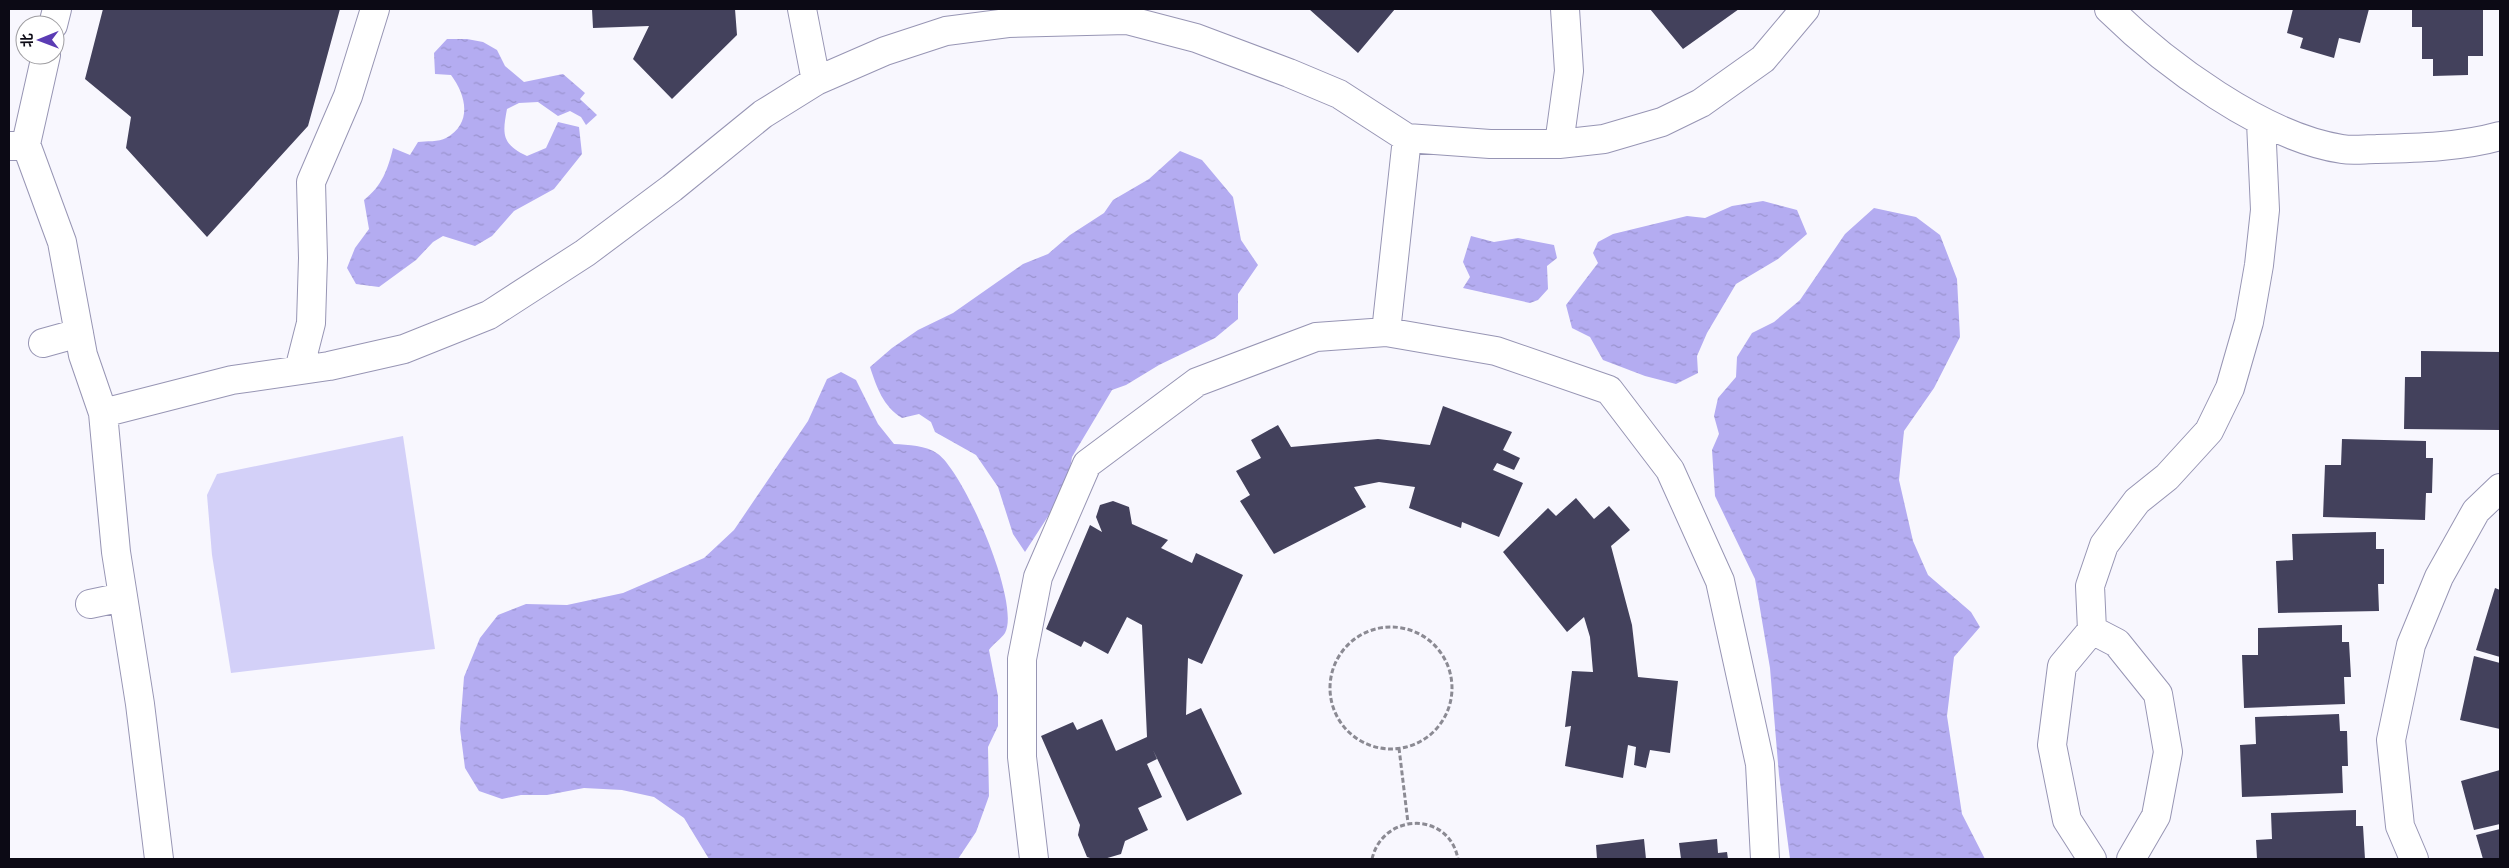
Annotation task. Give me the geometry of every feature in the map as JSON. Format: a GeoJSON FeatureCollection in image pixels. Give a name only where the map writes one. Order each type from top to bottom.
{"type":"FeatureCollection","features":[{"type":"Feature","properties":{"kind":"street"},"geometry":{"type":"LineString","coordinates":[[299,370],[311,323],[313,258],[311,182],[348,96],[375,9]]}},
{"type":"Feature","properties":{"kind":"street"},"geometry":{"type":"LineString","coordinates":[[802,9],[816,81]]}},
{"type":"Feature","properties":{"kind":"street"},"geometry":{"type":"LineString","coordinates":[[1559,144],[1569,71],[1565,9]]}},
{"type":"Feature","properties":{"kind":"street"},"geometry":{"type":"LineString","coordinates":[[103,413],[232,380],[299,370],[404,348],[489,315],[584,253],[672,188],[763,114],[816,81],[885,51],[942,20],[1008,23],[1128,20],[1196,38],[1297,76],[1339,94],[1406,138],[1490,144],[1559,144],[1604,139],[1662,122],[1700,103],[1763,59],[1806,9]]}},
{"type":"Feature","properties":{"kind":"street"},"geometry":{"type":"LineString","coordinates":[[2108,9],[2133,33],[2205,86],[2261,122],[2296,138],[2343,150],[2407,149],[2500,136]]}},
{"type":"Feature","properties":{"kind":"street"},"geometry":{"type":"LineString","coordinates":[[43,65],[17,145],[62,242],[83,355],[103,413],[116,552],[140,704],[159,859]]}},
{"type":"Feature","properties":{"kind":"street"},"geometry":{"type":"LineString","coordinates":[[2092,859],[2067,820],[2052,745],[2062,666],[2092,630],[2090,586],[2104,545],[2137,501],[2167,477],[2209,431],[2230,388],[2249,322],[2258,265],[2264,210],[2261,122]]}},
{"type":"Feature","properties":{"kind":"street"},"geometry":{"type":"LineString","coordinates":[[1386,332],[1406,138]]}},
{"type":"Feature","properties":{"kind":"street"},"geometry":{"type":"LineString","coordinates":[[1034,859],[1022,756],[1022,659],[1038,577],[1087,464],[1197,382],[1316,337],[1386,332],[1496,351],[1609,390],[1670,470],[1720,581],[1760,764],[1765,859]]}},
{"type":"Feature","properties":{"kind":"street"},"geometry":{"type":"LineString","coordinates":[[44,343],[78,333]]}},
{"type":"Feature","properties":{"kind":"street"},"geometry":{"type":"LineString","coordinates":[[2414,859],[2400,826],[2392,740],[2411,645],[2439,577],[2476,511],[2500,488]]}},
{"type":"Feature","properties":{"kind":"street"},"geometry":{"type":"LineString","coordinates":[[90,604],[123,597]]}},
{"type":"Feature","properties":{"kind":"street"},"geometry":{"type":"LineString","coordinates":[[2092,630],[2117,643],[2158,694],[2168,752],[2156,816],[2131,859]]}},
{"type":"Feature","properties":{"kind":"path"},"geometry":{"type":"LineString","coordinates":[[1389,627],[1408,629],[1426,638],[1440,652],[1449,670],[1452,689],[1449,709],[1439,726],[1424,740],[1399,748],[1386,749],[1366,744],[1350,733],[1337,716],[1331,697],[1331,677],[1338,657],[1351,641],[1368,631],[1389,627]]}},
{"type":"Feature","properties":{"kind":"path"},"geometry":{"type":"LineString","coordinates":[[1399,748],[1408,824]]}},
{"type":"Feature","properties":{"kind":"path"},"geometry":{"type":"LineString","coordinates":[[1372,859],[1374,850],[1382,837],[1394,828],[1408,824],[1423,824],[1437,829],[1448,838],[1456,850],[1458,859]]}},
{"type":"Feature","properties":{"kind":"shaded area"},"geometry":{"type":"Polygon","coordinates":[[[403,436],[435,649],[231,673],[212,555],[207,495],[217,474],[403,436]]]}},
{"type":"Feature","properties":{"kind":"water"},"geometry":{"type":"Polygon","coordinates":[[[447,39],[467,39],[483,42],[497,50],[505,66],[524,82],[563,74],[585,93],[580,99],[597,115],[586,125],[581,117],[570,111],[558,116],[538,102],[519,103],[507,109],[504,126],[508,143],[527,156],[546,148],[558,122],[579,127],[582,154],[554,189],[514,211],[492,236],[475,246],[443,236],[433,242],[416,260],[379,287],[356,284],[347,268],[355,248],[369,229],[364,200],[380,183],[393,148],[410,155],[418,142],[436,141],[446,138],[455,132],[463,117],[463,100],[451,75],[435,74],[434,53],[447,39]]]}},
{"type":"Feature","properties":{"kind":"water"},"geometry":{"type":"Polygon","coordinates":[[[1180,151],[1202,160],[1233,197],[1241,240],[1258,265],[1238,294],[1238,319],[1215,338],[1159,365],[1126,385],[1112,390],[1072,457],[1067,487],[1025,552],[1013,534],[998,487],[976,455],[935,432],[931,422],[919,414],[902,418],[895,413],[885,402],[870,367],[892,348],[918,330],[953,313],[1023,264],[1048,254],[1070,235],[1104,213],[1113,200],[1149,179],[1180,151]]]}},
{"type":"Feature","properties":{"kind":"water"},"geometry":{"type":"Polygon","coordinates":[[[1763,201],[1797,210],[1807,234],[1778,259],[1736,284],[1707,333],[1697,356],[1698,373],[1676,384],[1645,376],[1603,360],[1590,337],[1572,328],[1566,305],[1598,263],[1593,253],[1598,242],[1613,234],[1687,216],[1705,218],[1732,206],[1763,201]]]}},
{"type":"Feature","properties":{"kind":"water"},"geometry":{"type":"Polygon","coordinates":[[[1874,208],[1916,217],[1940,235],[1957,279],[1960,337],[1934,388],[1904,431],[1899,480],[1913,541],[1928,575],[1971,612],[1980,627],[1954,657],[1947,716],[1962,814],[1985,859],[1790,859],[1779,775],[1770,668],[1755,579],[1715,496],[1712,450],[1719,434],[1714,416],[1718,398],[1736,377],[1737,357],[1752,333],[1774,322],[1800,300],[1845,234],[1874,208]]]}},
{"type":"Feature","properties":{"kind":"water"},"geometry":{"type":"Polygon","coordinates":[[[1471,236],[1494,242],[1518,238],[1554,245],[1557,258],[1547,266],[1548,289],[1538,300],[1530,303],[1463,288],[1470,277],[1463,262],[1471,236]]]}},
{"type":"Feature","properties":{"kind":"water"},"geometry":{"type":"Polygon","coordinates":[[[841,372],[856,380],[878,424],[894,444],[917,446],[933,451],[949,466],[962,486],[988,540],[1005,596],[1008,618],[1005,633],[989,650],[998,696],[998,726],[988,747],[989,796],[976,832],[958,859],[709,859],[684,818],[654,797],[622,790],[584,788],[547,795],[521,795],[502,799],[479,791],[465,768],[460,729],[464,677],[480,638],[498,615],[526,604],[567,605],[623,593],[704,558],[734,530],[808,421],[827,379],[841,372]]]}},
{"type":"Feature","properties":{"kind":"building"},"geometry":{"type":"Polygon","coordinates":[[[103,9],[340,9],[308,126],[207,237],[126,148],[131,117],[85,79],[103,9]]]}},
{"type":"Feature","properties":{"kind":"building"},"geometry":{"type":"Polygon","coordinates":[[[592,9],[735,9],[737,35],[672,99],[633,59],[649,26],[593,28],[592,9]]]}},
{"type":"Feature","properties":{"kind":"building"},"geometry":{"type":"Polygon","coordinates":[[[1309,9],[1395,9],[1358,53],[1309,9]]]}},
{"type":"Feature","properties":{"kind":"building"},"geometry":{"type":"Polygon","coordinates":[[[1650,9],[1739,9],[1683,49],[1650,9]]]}},
{"type":"Feature","properties":{"kind":"building"},"geometry":{"type":"Polygon","coordinates":[[[2293,9],[2369,9],[2360,43],[2339,38],[2334,58],[2300,48],[2303,38],[2287,33],[2293,9]]]}},
{"type":"Feature","properties":{"kind":"building"},"geometry":{"type":"Polygon","coordinates":[[[2412,9],[2483,9],[2483,56],[2468,56],[2468,75],[2433,76],[2433,59],[2422,59],[2422,27],[2412,27],[2412,9]]]}},
{"type":"Feature","properties":{"kind":"building"},"geometry":{"type":"Polygon","coordinates":[[[2421,351],[2500,352],[2500,430],[2404,429],[2405,377],[2421,377],[2421,351]]]}},
{"type":"Feature","properties":{"kind":"building"},"geometry":{"type":"Polygon","coordinates":[[[1443,406],[1512,432],[1503,450],[1520,458],[1514,470],[1497,463],[1493,470],[1523,483],[1499,537],[1462,522],[1461,528],[1409,508],[1415,487],[1379,482],[1354,487],[1366,507],[1274,554],[1240,501],[1250,495],[1236,471],[1261,458],[1251,440],[1278,425],[1291,447],[1378,439],[1430,445],[1443,406]]]}},
{"type":"Feature","properties":{"kind":"building"},"geometry":{"type":"Polygon","coordinates":[[[2342,439],[2426,441],[2426,458],[2433,458],[2432,493],[2426,493],[2425,520],[2323,517],[2325,465],[2341,465],[2342,439]]]}},
{"type":"Feature","properties":{"kind":"building"},"geometry":{"type":"Polygon","coordinates":[[[1576,498],[1594,519],[1609,506],[1630,530],[1611,546],[1632,625],[1638,677],[1678,681],[1670,753],[1650,750],[1646,768],[1634,765],[1636,747],[1628,745],[1623,778],[1565,766],[1571,726],[1565,727],[1572,671],[1593,672],[1590,637],[1584,617],[1567,632],[1503,552],[1548,508],[1556,516],[1576,498]]]}},
{"type":"Feature","properties":{"kind":"building"},"geometry":{"type":"Polygon","coordinates":[[[1113,501],[1129,507],[1132,524],[1168,540],[1161,548],[1192,563],[1196,553],[1243,575],[1202,664],[1188,658],[1186,715],[1201,708],[1242,794],[1187,821],[1153,750],[1157,759],[1147,764],[1162,797],[1138,808],[1148,830],[1125,841],[1121,854],[1104,859],[1093,859],[1087,857],[1078,835],[1080,825],[1041,736],[1073,722],[1077,730],[1102,719],[1116,751],[1147,737],[1142,625],[1127,617],[1108,654],[1084,641],[1081,647],[1046,629],[1090,525],[1102,532],[1096,517],[1100,505],[1113,501]]]}},
{"type":"Feature","properties":{"kind":"building"},"geometry":{"type":"Polygon","coordinates":[[[2376,532],[2376,549],[2384,549],[2384,584],[2378,584],[2379,611],[2278,613],[2276,561],[2293,560],[2292,534],[2376,532]]]}},
{"type":"Feature","properties":{"kind":"building"},"geometry":{"type":"Polygon","coordinates":[[[2495,588],[2500,590],[2500,657],[2476,650],[2495,588]]]}},
{"type":"Feature","properties":{"kind":"building"},"geometry":{"type":"Polygon","coordinates":[[[2342,625],[2342,642],[2349,642],[2351,677],[2344,677],[2345,704],[2244,708],[2242,655],[2258,655],[2258,628],[2342,625]]]}},
{"type":"Feature","properties":{"kind":"building"},"geometry":{"type":"Polygon","coordinates":[[[2474,656],[2500,663],[2500,729],[2460,720],[2474,656]]]}},
{"type":"Feature","properties":{"kind":"building"},"geometry":{"type":"Polygon","coordinates":[[[2339,714],[2340,731],[2347,731],[2348,766],[2342,766],[2343,793],[2242,797],[2240,745],[2256,744],[2255,717],[2339,714]]]}},
{"type":"Feature","properties":{"kind":"building"},"geometry":{"type":"Polygon","coordinates":[[[2500,770],[2500,824],[2474,830],[2461,781],[2500,770]]]}},
{"type":"Feature","properties":{"kind":"building"},"geometry":{"type":"Polygon","coordinates":[[[2356,810],[2356,826],[2363,826],[2365,859],[2257,859],[2256,840],[2272,839],[2271,813],[2356,810]]]}},
{"type":"Feature","properties":{"kind":"building"},"geometry":{"type":"Polygon","coordinates":[[[2500,829],[2500,859],[2483,859],[2476,835],[2500,829]]]}},
{"type":"Feature","properties":{"kind":"building"},"geometry":{"type":"Polygon","coordinates":[[[1644,839],[1646,859],[1597,859],[1596,845],[1644,839]]]}},
{"type":"Feature","properties":{"kind":"building"},"geometry":{"type":"Polygon","coordinates":[[[1717,839],[1718,853],[1727,852],[1728,859],[1681,859],[1679,843],[1717,839]]]}}]}
